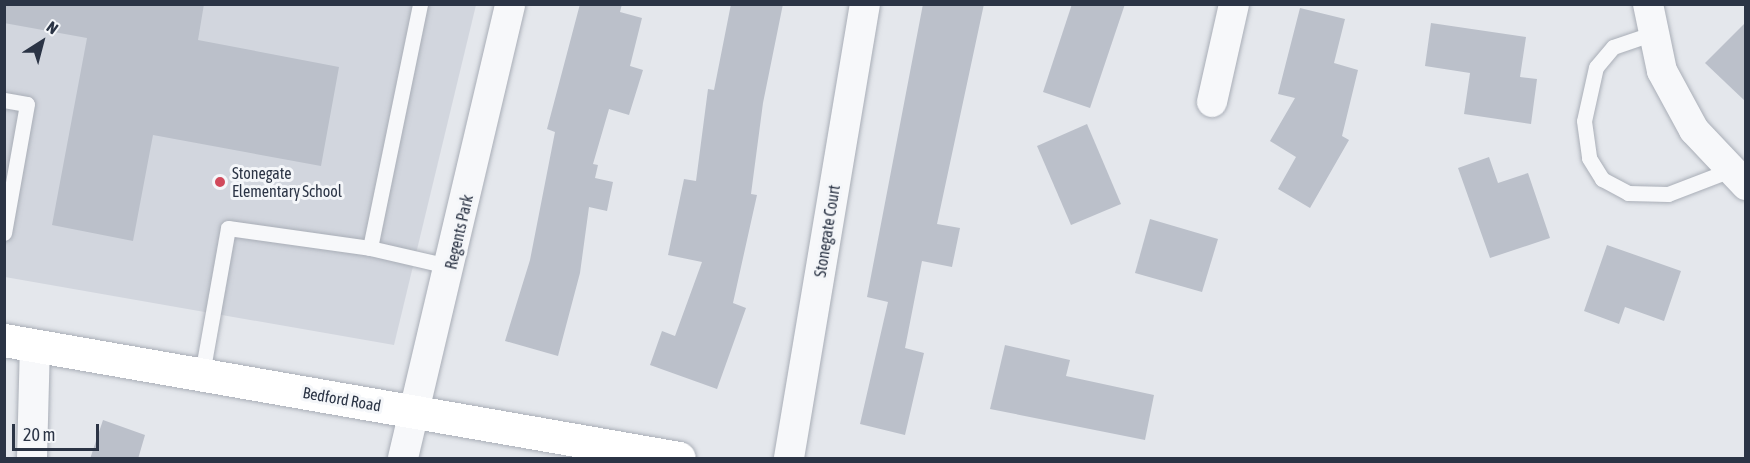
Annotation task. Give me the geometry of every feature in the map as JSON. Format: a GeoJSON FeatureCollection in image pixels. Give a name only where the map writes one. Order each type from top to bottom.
{"type":"FeatureCollection","features":[{"type":"Feature","properties":{"kind":"main road","name":"Bedford Road"},"geometry":{"type":"LineString","coordinates":[[20,343],[679,459]]}},
{"type":"Feature","properties":{"kind":"street","name":"Regents Park"},"geometry":{"type":"LineString","coordinates":[[402,459],[452,267],[510,4]]}},
{"type":"Feature","properties":{"kind":"street","name":"Stonegate Court"},"geometry":{"type":"LineString","coordinates":[[789,459],[865,4]]}},
{"type":"Feature","properties":{"kind":"street"},"geometry":{"type":"LineString","coordinates":[[1212,102],[1234,4]]}},
{"type":"Feature","properties":{"kind":"street"},"geometry":{"type":"LineString","coordinates":[[1651,19],[1662,71],[1689,120],[1738,177]]}},
{"type":"Feature","properties":{"kind":"street"},"geometry":{"type":"LineString","coordinates":[[20,343],[32,459]]}},
{"type":"Feature","properties":{"kind":"lane"},"geometry":{"type":"LineString","coordinates":[[370,249],[420,4]]}},
{"type":"Feature","properties":{"kind":"lane"},"geometry":{"type":"LineString","coordinates":[[1651,19],[1613,47],[1596,66],[1584,121],[1589,158],[1602,179],[1628,193],[1668,194],[1738,177]]}},
{"type":"Feature","properties":{"kind":"lane"},"geometry":{"type":"LineString","coordinates":[[4,100],[27,104],[8,181],[4,233]]}},
{"type":"Feature","properties":{"kind":"lane"},"geometry":{"type":"LineString","coordinates":[[202,375],[228,228],[370,249],[452,267]]}},
{"type":"Feature","properties":{"kind":"shaded area","name":"Stonegate Elementary School"},"geometry":{"type":"Polygon","coordinates":[[[4,5],[476,5],[394,345],[5,277],[4,5]]]}},
{"type":"Feature","properties":{"kind":"building"},"geometry":{"type":"Polygon","coordinates":[[[4,4],[204,4],[198,40],[339,67],[321,166],[153,135],[133,241],[52,225],[87,38],[4,23],[4,4]]]}},
{"type":"Feature","properties":{"kind":"building"},"geometry":{"type":"Polygon","coordinates":[[[580,4],[622,4],[620,12],[642,18],[630,66],[643,70],[629,115],[609,109],[593,164],[598,165],[595,178],[613,182],[607,211],[589,207],[580,273],[558,356],[505,341],[530,260],[555,132],[547,129],[580,4]]]}},
{"type":"Feature","properties":{"kind":"building"},"geometry":{"type":"Polygon","coordinates":[[[731,4],[783,4],[763,103],[751,194],[757,195],[733,303],[746,308],[717,389],[650,365],[662,331],[675,336],[702,262],[668,255],[684,179],[696,181],[708,89],[714,90],[731,4]]]}},
{"type":"Feature","properties":{"kind":"building"},"geometry":{"type":"Polygon","coordinates":[[[923,4],[984,4],[937,224],[960,228],[952,267],[922,261],[905,348],[924,353],[905,435],[860,424],[888,302],[867,297],[923,4]]]}},
{"type":"Feature","properties":{"kind":"building"},"geometry":{"type":"Polygon","coordinates":[[[1072,4],[1125,4],[1090,108],[1043,92],[1072,4]]]}},
{"type":"Feature","properties":{"kind":"building"},"geometry":{"type":"Polygon","coordinates":[[[1300,8],[1345,19],[1334,63],[1358,70],[1342,136],[1349,140],[1310,208],[1278,189],[1296,157],[1270,141],[1295,98],[1278,94],[1300,8]]]}},
{"type":"Feature","properties":{"kind":"building"},"geometry":{"type":"Polygon","coordinates":[[[1746,22],[1746,102],[1705,63],[1746,22]]]}},
{"type":"Feature","properties":{"kind":"building"},"geometry":{"type":"Polygon","coordinates":[[[1431,23],[1526,37],[1520,77],[1537,79],[1531,124],[1464,114],[1470,73],[1425,66],[1431,23]]]}},
{"type":"Feature","properties":{"kind":"building"},"geometry":{"type":"Polygon","coordinates":[[[1087,124],[1121,204],[1071,225],[1037,146],[1087,124]]]}},
{"type":"Feature","properties":{"kind":"building"},"geometry":{"type":"Polygon","coordinates":[[[1489,157],[1498,183],[1528,173],[1550,238],[1490,258],[1458,168],[1489,157]]]}},
{"type":"Feature","properties":{"kind":"building"},"geometry":{"type":"Polygon","coordinates":[[[1150,219],[1218,239],[1202,292],[1135,273],[1150,219]]]}},
{"type":"Feature","properties":{"kind":"building"},"geometry":{"type":"Polygon","coordinates":[[[1607,245],[1681,271],[1664,321],[1625,307],[1619,324],[1584,311],[1607,245]]]}},
{"type":"Feature","properties":{"kind":"building"},"geometry":{"type":"Polygon","coordinates":[[[1005,345],[1070,360],[1066,376],[1154,395],[1145,440],[990,409],[1005,345]]]}},
{"type":"Feature","properties":{"kind":"building"},"geometry":{"type":"Polygon","coordinates":[[[103,420],[145,435],[138,459],[90,459],[103,420]]]}},
{"type":"Feature","properties":{"kind":"place","name":"Stonegate Elementary School"},"geometry":{"type":"Point","coordinates":[220,182]}}]}
